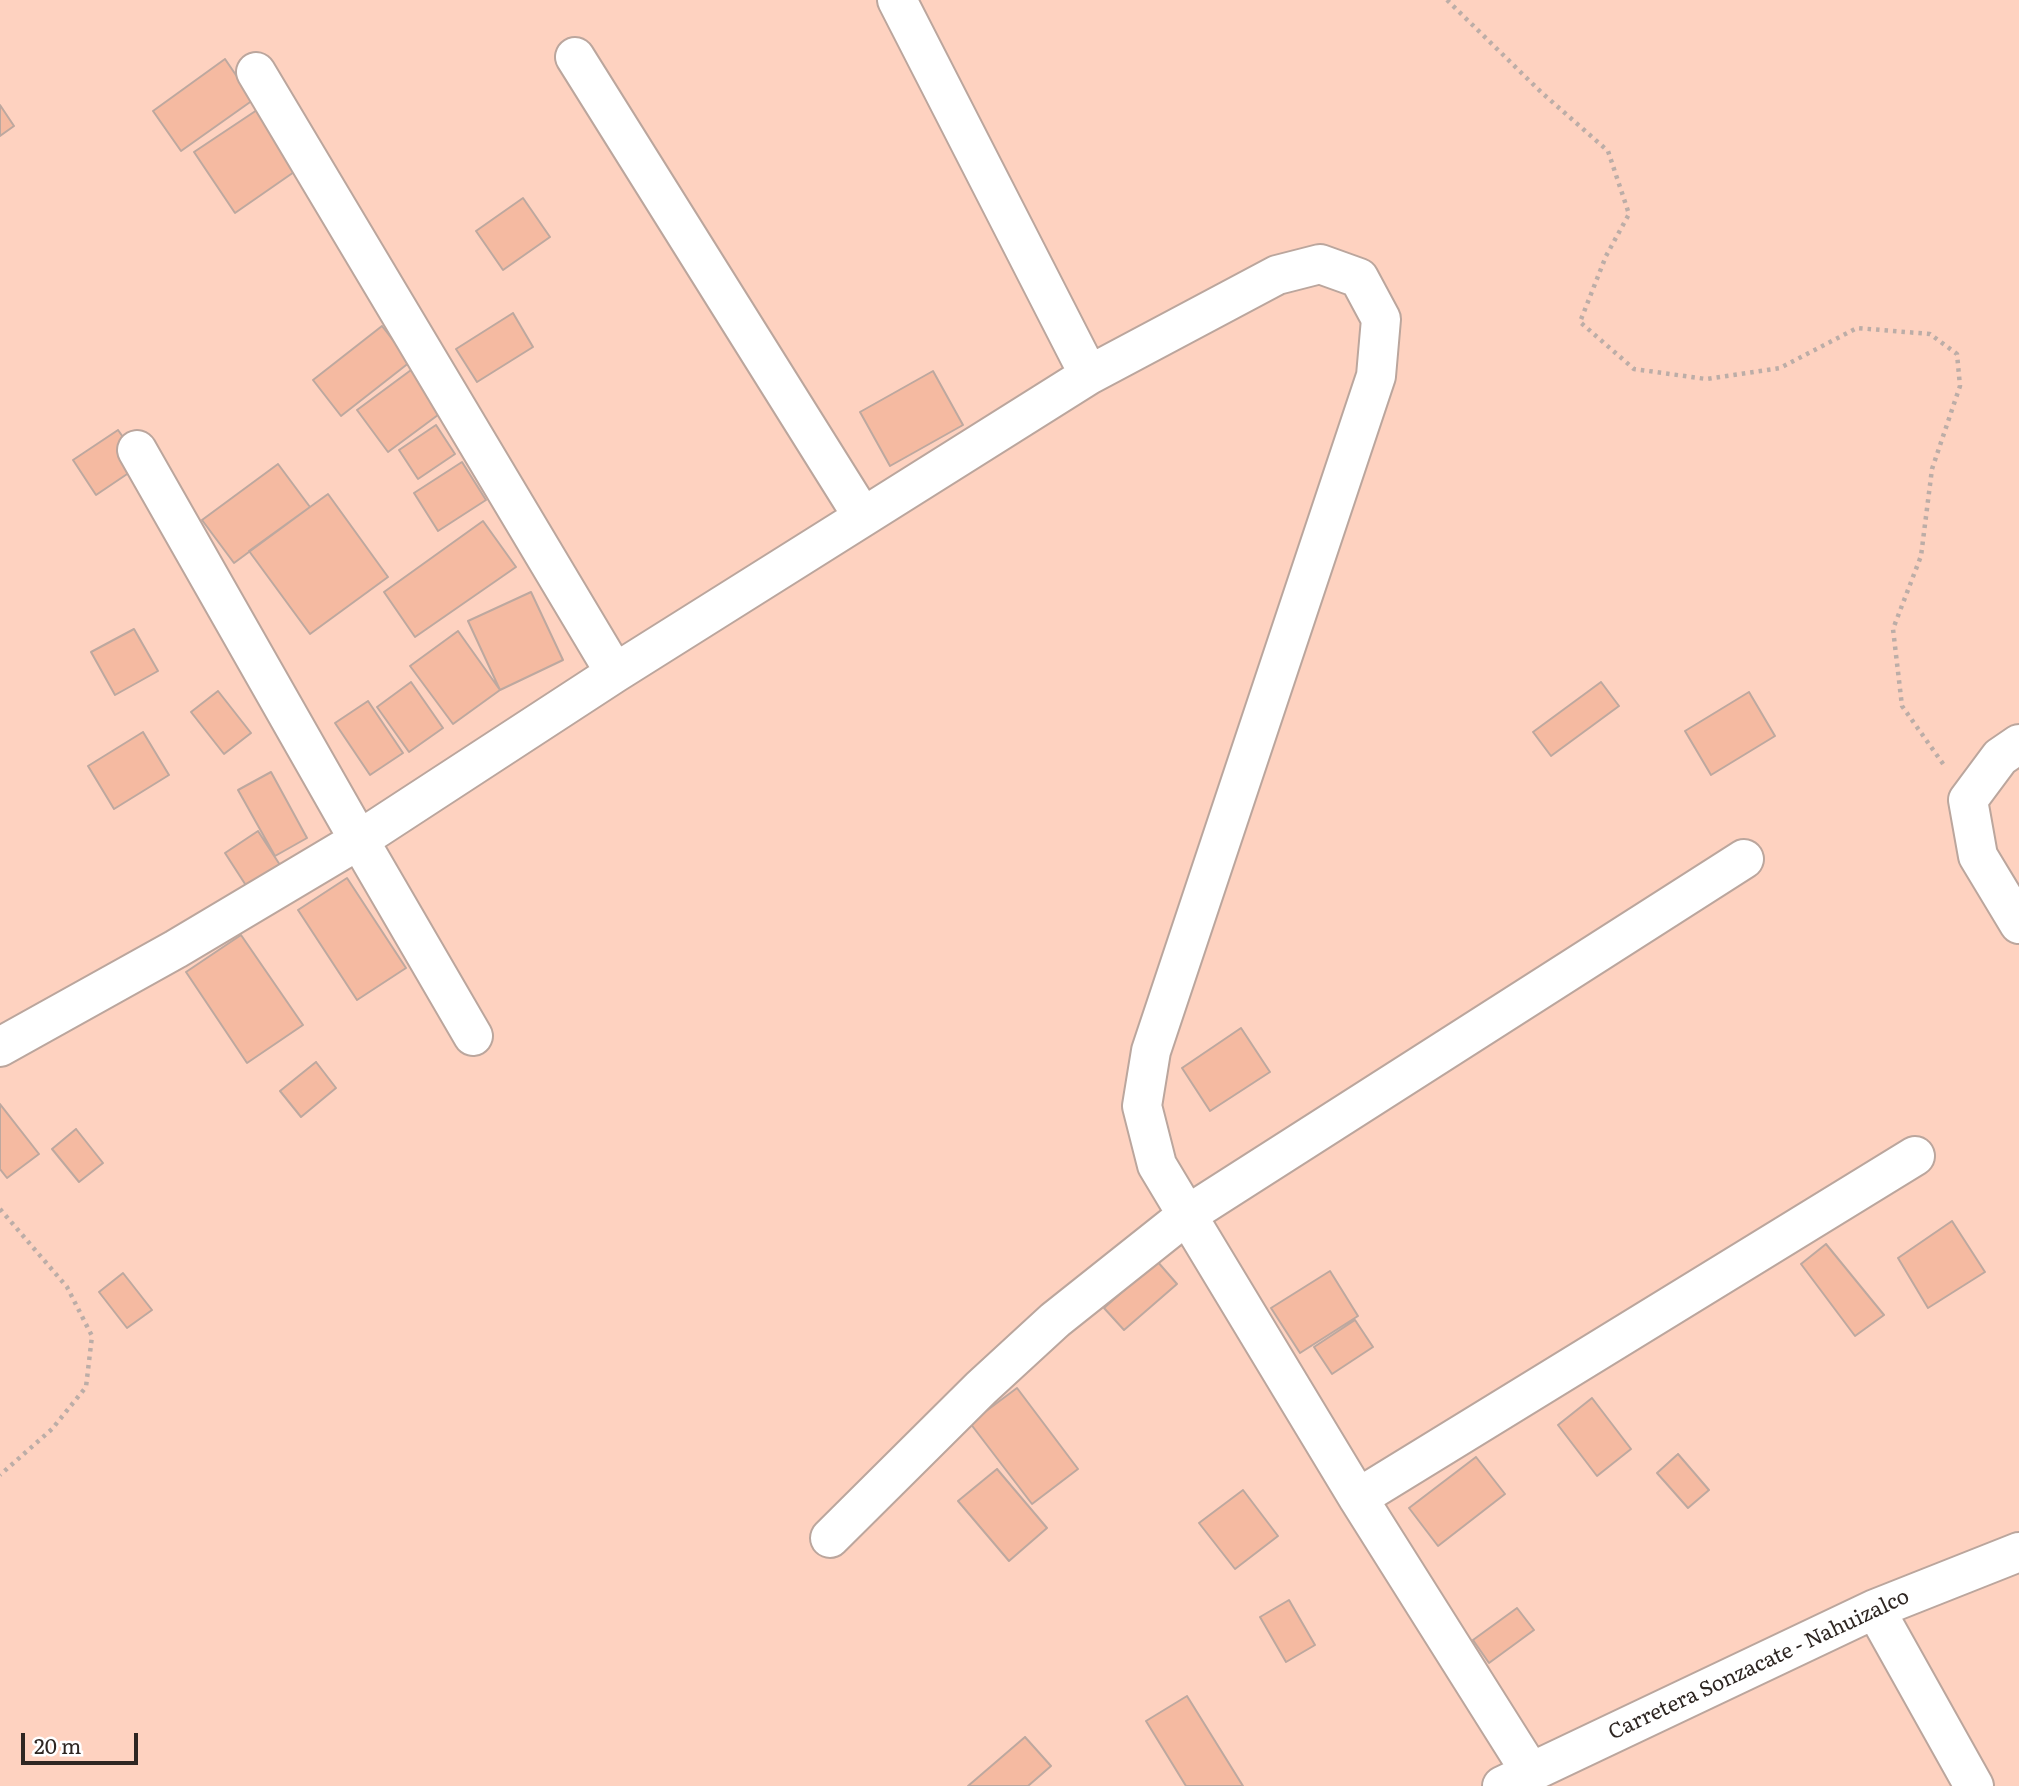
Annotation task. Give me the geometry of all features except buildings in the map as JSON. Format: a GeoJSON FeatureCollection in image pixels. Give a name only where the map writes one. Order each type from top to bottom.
{"type":"FeatureCollection","features":[{"type":"Feature","properties":{"kind":"street"},"geometry":{"type":"LineString","coordinates":[[897,0],[1089,375]]}},
{"type":"Feature","properties":{"kind":"street"},"geometry":{"type":"LineString","coordinates":[[575,57],[863,517]]}},
{"type":"Feature","properties":{"kind":"street"},"geometry":{"type":"LineString","coordinates":[[256,72],[615,673]]}},
{"type":"Feature","properties":{"kind":"street"},"geometry":{"type":"LineString","coordinates":[[0,1047],[176,949],[359,840],[615,673],[1089,375],[1277,275],[1320,264],[1359,278],[1381,319],[1376,376],[1151,1051],[1142,1107],[1157,1165],[1359,1498],[1516,1779]]}},
{"type":"Feature","properties":{"kind":"street"},"geometry":{"type":"LineString","coordinates":[[137,450],[473,1036]]}},
{"type":"Feature","properties":{"kind":"street"},"geometry":{"type":"LineString","coordinates":[[2019,744],[2000,757],[1968,800],[1978,856],[2019,924]]}},
{"type":"Feature","properties":{"kind":"street"},"geometry":{"type":"LineString","coordinates":[[830,1538],[981,1388],[1046,1328],[1187,1215],[1744,859]]}},
{"type":"Feature","properties":{"kind":"street"},"geometry":{"type":"LineString","coordinates":[[1359,1498],[1915,1156]]}},
{"type":"Feature","properties":{"kind":"street","name":"Carretera Sonzacate - Nahuizalco"},"geometry":{"type":"LineString","coordinates":[[1516,1779],[1875,1609],[2019,1552]]}},
{"type":"Feature","properties":{"kind":"street"},"geometry":{"type":"LineString","coordinates":[[1875,1609],[1974,1786]]}},
{"type":"Feature","properties":{"kind":"path"},"geometry":{"type":"LineString","coordinates":[[1447,0],[1541,92],[1608,151],[1629,215],[1605,256],[1580,322],[1634,369],[1706,379],[1780,368],[1857,328],[1930,334],[1956,354],[1960,386],[1932,469],[1921,556],[1893,629],[1902,706],[1968,800]]}},
{"type":"Feature","properties":{"kind":"path"},"geometry":{"type":"LineString","coordinates":[[0,1209],[67,1287],[92,1336],[86,1387],[52,1429],[0,1475]]}},
{"type":"Feature","properties":{"kind":"shaded area"},"geometry":{"type":"Polygon","coordinates":[[[0,0],[2019,0],[2019,1786],[0,1786],[0,0]]]}}]}
